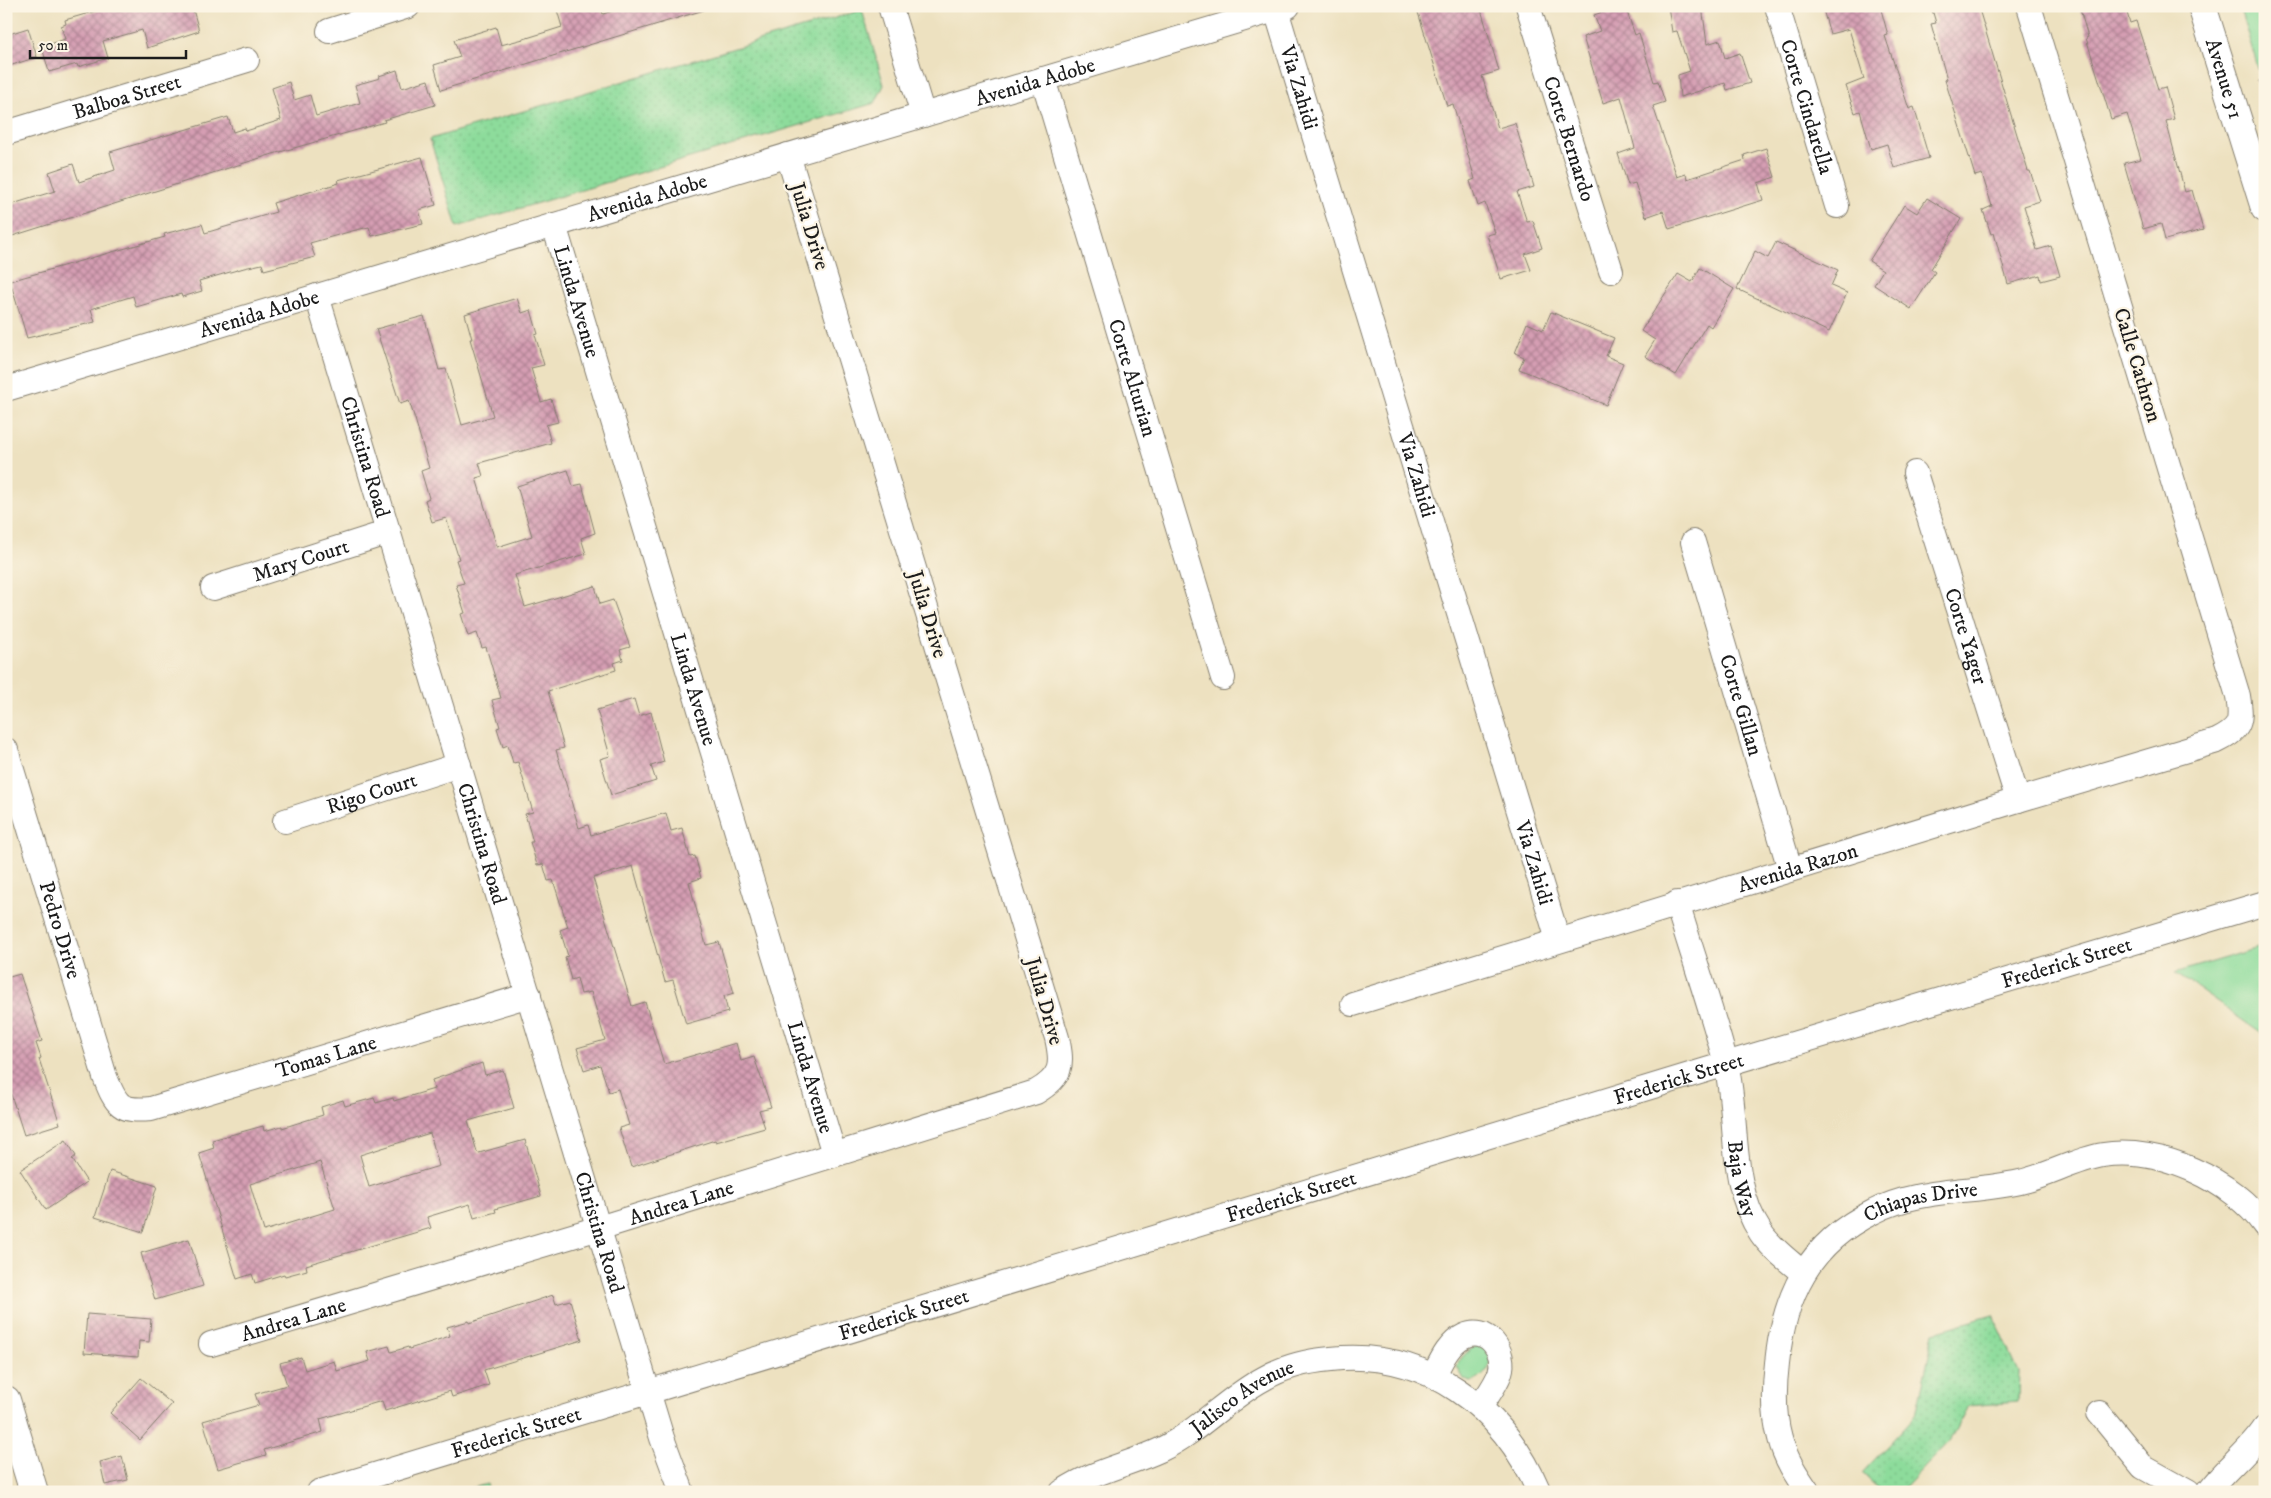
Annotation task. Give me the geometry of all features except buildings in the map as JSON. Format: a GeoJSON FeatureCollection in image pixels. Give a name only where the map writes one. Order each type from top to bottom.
{"type":"FeatureCollection","features":[{"type":"Feature","properties":{"kind":"street"},"geometry":{"type":"LineString","coordinates":[[329,30],[408,6]]}},
{"type":"Feature","properties":{"kind":"street"},"geometry":{"type":"LineString","coordinates":[[890,6],[923,115]]}},
{"type":"Feature","properties":{"kind":"street","name":"Corte Bernardo"},"geometry":{"type":"LineString","coordinates":[[1528,6],[1611,270]]}},
{"type":"Feature","properties":{"kind":"street","name":"Corte Cindarella"},"geometry":{"type":"LineString","coordinates":[[1777,6],[1837,206]]}},
{"type":"Feature","properties":{"kind":"street","name":"Calle Cathron"},"geometry":{"type":"LineString","coordinates":[[2029,6],[2238,696],[2239,726]]}},
{"type":"Feature","properties":{"kind":"street","name":"Avenue 51"},"geometry":{"type":"LineString","coordinates":[[2202,6],[2265,208]]}},
{"type":"Feature","properties":{"kind":"street","name":"Avenida Adobe"},"geometry":{"type":"LineString","coordinates":[[6,389],[1282,8]]}},
{"type":"Feature","properties":{"kind":"street","name":"Via Zahidi"},"geometry":{"type":"LineString","coordinates":[[1282,8],[1558,940]]}},
{"type":"Feature","properties":{"kind":"street","name":"Balboa Street"},"geometry":{"type":"LineString","coordinates":[[6,133],[247,60]]}},
{"type":"Feature","properties":{"kind":"street","name":"Corte Alturian"},"geometry":{"type":"LineString","coordinates":[[1042,80],[1223,678]]}},
{"type":"Feature","properties":{"kind":"street","name":"Julia Drive"},"geometry":{"type":"LineString","coordinates":[[788,155],[1057,1038],[1061,1057],[1059,1073]]}},
{"type":"Feature","properties":{"kind":"street","name":"Linda Avenue"},"geometry":{"type":"LineString","coordinates":[[554,225],[834,1154]]}},
{"type":"Feature","properties":{"kind":"street","name":"Christina Road"},"geometry":{"type":"LineString","coordinates":[[317,296],[648,1392]]}},
{"type":"Feature","properties":{"kind":"street","name":"Corte Yager"},"geometry":{"type":"LineString","coordinates":[[1915,473],[2018,800]]}},
{"type":"Feature","properties":{"kind":"street","name":"Mary Court"},"geometry":{"type":"LineString","coordinates":[[213,588],[389,532]]}},
{"type":"Feature","properties":{"kind":"street","name":"Corte Gillan"},"geometry":{"type":"LineString","coordinates":[[1693,542],[1790,869]]}},
{"type":"Feature","properties":{"kind":"street","name":"Avenida Razon"},"geometry":{"type":"LineString","coordinates":[[1353,1004],[1790,869],[2217,741],[2231,734],[2239,726]]}},
{"type":"Feature","properties":{"kind":"street","name":"Pedro Drive"},"geometry":{"type":"LineString","coordinates":[[6,750],[13,798],[105,1078],[113,1097],[120,1106]]}},
{"type":"Feature","properties":{"kind":"street","name":"Rigo Court"},"geometry":{"type":"LineString","coordinates":[[285,821],[459,765]]}},
{"type":"Feature","properties":{"kind":"street","name":"Frederick Street"},"geometry":{"type":"LineString","coordinates":[[319,1492],[1726,1064],[2265,903]]}},
{"type":"Feature","properties":{"kind":"street","name":"Baja Way"},"geometry":{"type":"LineString","coordinates":[[1677,904],[1726,1064],[1734,1112],[1741,1185],[1750,1212],[1762,1234],[1803,1273]]}},
{"type":"Feature","properties":{"kind":"street","name":"Tomas Lane"},"geometry":{"type":"LineString","coordinates":[[120,1106],[132,1111],[151,1109],[529,994]]}},
{"type":"Feature","properties":{"kind":"street","name":"Andrea Lane"},"geometry":{"type":"LineString","coordinates":[[210,1344],[599,1228],[1036,1092],[1049,1084],[1059,1073]]}},
{"type":"Feature","properties":{"kind":"street","name":"Chiapas Drive"},"geometry":{"type":"LineString","coordinates":[[1808,1492],[1793,1470],[1780,1439],[1775,1409],[1774,1384],[1780,1332],[1787,1308],[1803,1273],[1830,1240],[1849,1225],[1873,1211],[1927,1193],[2020,1182],[2090,1158],[2105,1155],[2154,1158],[2192,1168],[2244,1201],[2265,1226]]}},
{"type":"Feature","properties":{"kind":"street"},"geometry":{"type":"LineString","coordinates":[[1434,1375],[1450,1348],[1463,1337],[1474,1334],[1487,1336],[1492,1340],[1499,1353],[1501,1366],[1500,1374],[1480,1406]]}},
{"type":"Feature","properties":{"kind":"street","name":"Jalisco Avenue"},"geometry":{"type":"LineString","coordinates":[[1062,1492],[1119,1464],[1160,1450],[1190,1432],[1262,1379],[1279,1371],[1321,1360],[1349,1357],[1395,1362],[1434,1375],[1480,1406],[1516,1446],[1530,1469],[1539,1492]]}},
{"type":"Feature","properties":{"kind":"street"},"geometry":{"type":"LineString","coordinates":[[648,1392],[682,1492]]}},
{"type":"Feature","properties":{"kind":"street"},"geometry":{"type":"LineString","coordinates":[[6,1400],[34,1492]]}},
{"type":"Feature","properties":{"kind":"street"},"geometry":{"type":"LineString","coordinates":[[2100,1413],[2143,1467],[2188,1492]]}},
{"type":"Feature","properties":{"kind":"street"},"geometry":{"type":"LineString","coordinates":[[2208,1492],[2219,1476],[2241,1456],[2265,1428]]}},
{"type":"Feature","properties":{"kind":"path"},"geometry":{"type":"LineString","coordinates":[[2259,82],[2265,80]]}},
{"type":"Feature","properties":{"kind":"green space"},"geometry":{"type":"Polygon","coordinates":[[[2239,6],[2265,6],[2265,90],[2239,6]]]}},
{"type":"Feature","properties":{"kind":"green space"},"geometry":{"type":"Polygon","coordinates":[[[862,10],[884,85],[875,103],[457,227],[430,139],[862,10]]]}},
{"type":"Feature","properties":{"kind":"green space"},"geometry":{"type":"Polygon","coordinates":[[[2265,946],[2265,1036],[2175,973],[2265,946]]]}},
{"type":"Feature","properties":{"kind":"green space"},"geometry":{"type":"Polygon","coordinates":[[[1993,1315],[2019,1372],[2018,1402],[1968,1406],[1950,1440],[1900,1492],[1882,1492],[1862,1473],[1916,1415],[1934,1332],[1993,1315]]]}},
{"type":"Feature","properties":{"kind":"green space"},"geometry":{"type":"Polygon","coordinates":[[[1480,1345],[1486,1348],[1491,1361],[1484,1374],[1471,1382],[1464,1379],[1457,1367],[1466,1353],[1480,1345]]]}},
{"type":"Feature","properties":{"kind":"green space"},"geometry":{"type":"Polygon","coordinates":[[[487,1484],[489,1492],[459,1492],[487,1484]]]}}]}
